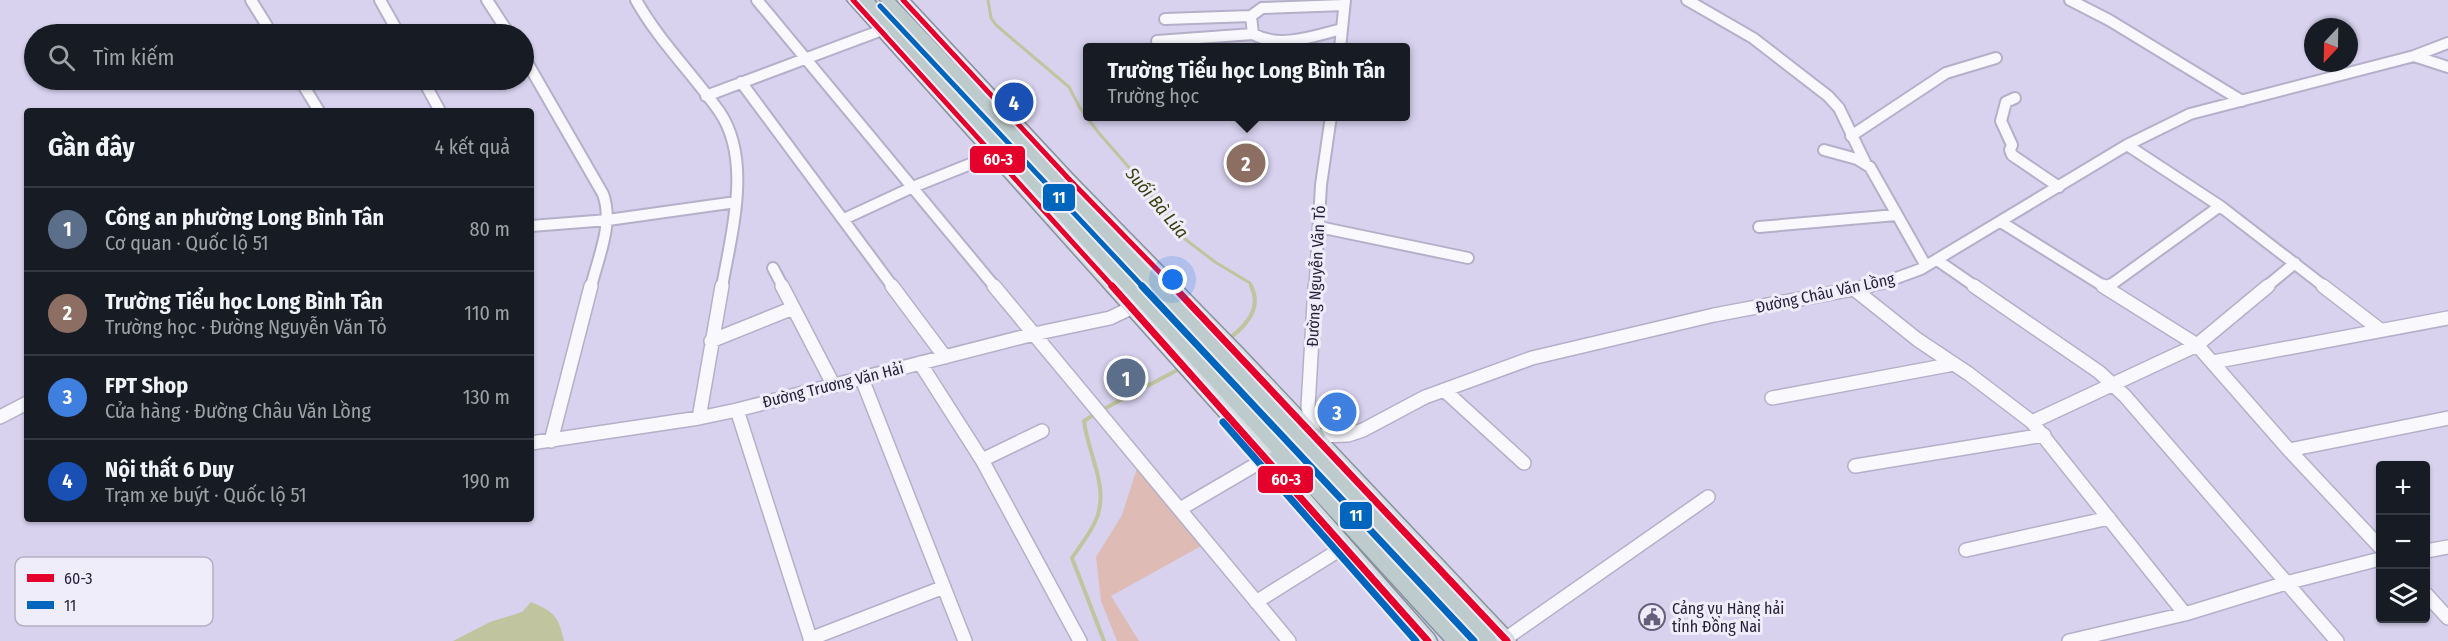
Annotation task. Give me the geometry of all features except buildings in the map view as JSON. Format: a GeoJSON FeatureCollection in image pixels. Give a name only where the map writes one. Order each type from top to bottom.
{"type":"FeatureCollection","features":[{"type":"Feature","properties":{"kind":"highway"},"geometry":{"type":"LineString","coordinates":[[866,0],[885,29],[1137,304],[1199,346],[1217,365],[1288,451],[1459,641]]}},
{"type":"Feature","properties":{"kind":"highway"},"geometry":{"type":"LineString","coordinates":[[887,0],[950,58],[1167,289],[1199,346]]}},
{"type":"Feature","properties":{"kind":"highway"},"geometry":{"type":"LineString","coordinates":[[1137,304],[1167,289]]}},
{"type":"Feature","properties":{"kind":"highway"},"geometry":{"type":"LineString","coordinates":[[1288,451],[1499,640]]}},
{"type":"Feature","properties":{"kind":"main road"},"geometry":{"type":"LineString","coordinates":[[853,0],[885,29]]}},
{"type":"Feature","properties":{"kind":"main road"},"geometry":{"type":"LineString","coordinates":[[903,0],[950,58]]}},
{"type":"Feature","properties":{"kind":"main road"},"geometry":{"type":"LineString","coordinates":[[1199,346],[1288,451],[1344,547],[1428,641]]}},
{"type":"Feature","properties":{"kind":"street"},"geometry":{"type":"LineString","coordinates":[[250,0],[266,24]]}},
{"type":"Feature","properties":{"kind":"street"},"geometry":{"type":"LineString","coordinates":[[380,0],[393,24]]}},
{"type":"Feature","properties":{"kind":"street"},"geometry":{"type":"LineString","coordinates":[[487,0],[502,24]]}},
{"type":"Feature","properties":{"kind":"street"},"geometry":{"type":"LineString","coordinates":[[636,0],[650,25],[720,113],[730,136],[735,161],[738,194],[699,418]]}},
{"type":"Feature","properties":{"kind":"street"},"geometry":{"type":"LineString","coordinates":[[757,0],[1289,641]]}},
{"type":"Feature","properties":{"kind":"street"},"geometry":{"type":"LineString","coordinates":[[1687,0],[1753,39],[1818,87],[1839,108],[1864,162]]}},
{"type":"Feature","properties":{"kind":"street"},"geometry":{"type":"LineString","coordinates":[[2070,0],[2109,20],[2242,101]]}},
{"type":"Feature","properties":{"kind":"street"},"geometry":{"type":"LineString","coordinates":[[1165,19],[1251,16],[1262,8],[1344,2],[1341,43]]}},
{"type":"Feature","properties":{"kind":"street"},"geometry":{"type":"LineString","coordinates":[[1251,16],[1253,34]]}},
{"type":"Feature","properties":{"kind":"street"},"geometry":{"type":"LineString","coordinates":[[706,96],[885,29]]}},
{"type":"Feature","properties":{"kind":"street"},"geometry":{"type":"LineString","coordinates":[[1157,41],[1253,34],[1277,43],[1342,29]]}},
{"type":"Feature","properties":{"kind":"street","name":"Đường Châu Văn Lồng"},"geometry":{"type":"LineString","coordinates":[[1288,451],[1363,430],[1444,390],[1512,364],[1592,342],[1714,315],[1883,283],[1932,263],[2127,145],[2190,114],[2414,56],[2448,43]]}},
{"type":"Feature","properties":{"kind":"street"},"geometry":{"type":"LineString","coordinates":[[2414,56],[2448,67]]}},
{"type":"Feature","properties":{"kind":"street"},"geometry":{"type":"LineString","coordinates":[[1851,136],[1936,79],[1996,58]]}},
{"type":"Feature","properties":{"kind":"street"},"geometry":{"type":"LineString","coordinates":[[534,74],[603,194],[608,208],[608,220],[551,441]]}},
{"type":"Feature","properties":{"kind":"street"},"geometry":{"type":"LineString","coordinates":[[741,82],[945,357]]}},
{"type":"Feature","properties":{"kind":"street"},"geometry":{"type":"LineString","coordinates":[[306,90],[317,108]]}},
{"type":"Feature","properties":{"kind":"street"},"geometry":{"type":"LineString","coordinates":[[428,90],[438,108]]}},
{"type":"Feature","properties":{"kind":"street"},"geometry":{"type":"LineString","coordinates":[[2015,98],[2006,102],[1999,118],[2012,146],[2010,150],[2012,155],[2059,187]]}},
{"type":"Feature","properties":{"kind":"street","name":"Đường Nguyễn Văn Tỏ"},"geometry":{"type":"LineString","coordinates":[[1288,451],[1308,407],[1321,185],[1330,121]]}},
{"type":"Feature","properties":{"kind":"street"},"geometry":{"type":"LineString","coordinates":[[2127,145],[2220,206],[2379,329]]}},
{"type":"Feature","properties":{"kind":"street"},"geometry":{"type":"LineString","coordinates":[[1824,150],[1864,162],[1870,167],[1896,215],[1932,263],[2099,372],[2112,384],[2148,421],[2337,641]]}},
{"type":"Feature","properties":{"kind":"street"},"geometry":{"type":"LineString","coordinates":[[844,219],[913,187],[998,152]]}},
{"type":"Feature","properties":{"kind":"street"},"geometry":{"type":"LineString","coordinates":[[534,226],[608,220],[736,202]]}},
{"type":"Feature","properties":{"kind":"street"},"geometry":{"type":"LineString","coordinates":[[2107,288],[2220,206]]}},
{"type":"Feature","properties":{"kind":"street"},"geometry":{"type":"LineString","coordinates":[[1759,227],[1896,215]]}},
{"type":"Feature","properties":{"kind":"street"},"geometry":{"type":"LineString","coordinates":[[2001,222],[2197,345],[2289,450],[2376,543]]}},
{"type":"Feature","properties":{"kind":"street"},"geometry":{"type":"LineString","coordinates":[[1319,227],[1468,258]]}},
{"type":"Feature","properties":{"kind":"street"},"geometry":{"type":"LineString","coordinates":[[2032,422],[2197,345],[2295,263]]}},
{"type":"Feature","properties":{"kind":"street"},"geometry":{"type":"LineString","coordinates":[[773,268],[834,386]]}},
{"type":"Feature","properties":{"kind":"street"},"geometry":{"type":"LineString","coordinates":[[1854,289],[1918,340],[2032,422],[2185,614]]}},
{"type":"Feature","properties":{"kind":"street","name":"Đường Trương Văn Hải"},"geometry":{"type":"LineString","coordinates":[[534,443],[699,418],[737,410],[1034,334],[1110,318],[1137,304]]}},
{"type":"Feature","properties":{"kind":"street"},"geometry":{"type":"LineString","coordinates":[[711,341],[793,308]]}},
{"type":"Feature","properties":{"kind":"street"},"geometry":{"type":"LineString","coordinates":[[2213,362],[2379,329],[2448,318]]}},
{"type":"Feature","properties":{"kind":"street"},"geometry":{"type":"LineString","coordinates":[[920,363],[982,460],[1080,641]]}},
{"type":"Feature","properties":{"kind":"street"},"geometry":{"type":"LineString","coordinates":[[1772,398],[1954,364]]}},
{"type":"Feature","properties":{"kind":"street"},"geometry":{"type":"LineString","coordinates":[[862,379],[965,641]]}},
{"type":"Feature","properties":{"kind":"street"},"geometry":{"type":"LineString","coordinates":[[1444,390],[1524,463]]}},
{"type":"Feature","properties":{"kind":"street"},"geometry":{"type":"LineString","coordinates":[[0,417],[24,405]]}},
{"type":"Feature","properties":{"kind":"street"},"geometry":{"type":"LineString","coordinates":[[737,410],[754,472],[811,640],[944,587]]}},
{"type":"Feature","properties":{"kind":"street"},"geometry":{"type":"LineString","coordinates":[[2289,450],[2448,418]]}},
{"type":"Feature","properties":{"kind":"street"},"geometry":{"type":"LineString","coordinates":[[982,460],[1042,430]]}},
{"type":"Feature","properties":{"kind":"street"},"geometry":{"type":"LineString","coordinates":[[1855,466],[2044,435]]}},
{"type":"Feature","properties":{"kind":"street"},"geometry":{"type":"LineString","coordinates":[[1180,509],[1288,451]]}},
{"type":"Feature","properties":{"kind":"street"},"geometry":{"type":"LineString","coordinates":[[1499,640],[1708,497]]}},
{"type":"Feature","properties":{"kind":"street"},"geometry":{"type":"LineString","coordinates":[[1966,550],[2109,518]]}},
{"type":"Feature","properties":{"kind":"street"},"geometry":{"type":"LineString","coordinates":[[1256,602],[1344,547]]}},
{"type":"Feature","properties":{"kind":"street"},"geometry":{"type":"LineString","coordinates":[[2430,550],[2448,547]]}},
{"type":"Feature","properties":{"kind":"street"},"geometry":{"type":"LineString","coordinates":[[2069,641],[2104,637],[2286,582],[2376,560]]}},
{"type":"Feature","properties":{"kind":"street"},"geometry":{"type":"LineString","coordinates":[[2430,598],[2448,618]]}},
{"type":"Feature","properties":{"kind":"shaded area"},"geometry":{"type":"Polygon","coordinates":[[[1138,465],[1203,545],[1111,596],[1139,641],[1117,641],[1101,601],[1096,557],[1122,515],[1138,465]]]}},
{"type":"Feature","properties":{"kind":"shaded area"},"geometry":{"type":"Polygon","coordinates":[[[531,602],[545,608],[554,616],[560,626],[564,641],[453,641],[490,622],[522,612],[531,602]]]}},
{"type":"Feature","properties":{"kind":"waterway","name":"Suối Bà Lúa"},"geometry":{"type":"LineString","coordinates":[[988,0],[991,18],[996,25],[1069,87],[1083,112]]}},
{"type":"Feature","properties":{"kind":"waterway","name":"Suối Bà Lúa"},"geometry":{"type":"LineString","coordinates":[[1090,121],[1185,239],[1215,262],[1250,283],[1252,287]]}},
{"type":"Feature","properties":{"kind":"waterway","name":"Suối Bà Lúa"},"geometry":{"type":"LineString","coordinates":[[1227,340],[1240,330],[1250,317],[1255,302],[1251,286]]}},
{"type":"Feature","properties":{"kind":"waterway","name":"Suối Bà Lúa"},"geometry":{"type":"LineString","coordinates":[[1102,410],[1183,367]]}},
{"type":"Feature","properties":{"kind":"waterway","name":"Suối Bà Lúa"},"geometry":{"type":"LineString","coordinates":[[1095,414],[1084,421],[1100,485],[1099,510],[1093,527],[1072,558],[1104,641]]}},
{"type":"Feature","properties":{"kind":"transit line","name":"60-3"},"geometry":{"type":"LineString","coordinates":[[853,0],[1246,434],[1428,641]]}},
{"type":"Feature","properties":{"kind":"transit line","name":"60-3"},"geometry":{"type":"LineString","coordinates":[[903,0],[1068,178],[1238,353],[1507,641]]}},
{"type":"Feature","properties":{"kind":"transit line","name":"11"},"geometry":{"type":"LineString","coordinates":[[880,6],[1474,641]]}},
{"type":"Feature","properties":{"kind":"transit line","name":"11"},"geometry":{"type":"LineString","coordinates":[[1223,422],[1416,641]]}},
{"type":"Feature","properties":{"kind":"place","name":"Nội thất 6 Duy"},"geometry":{"type":"Point","coordinates":[1014,102]}},
{"type":"Feature","properties":{"kind":"place","name":"Trường Tiểu học Long Bình Tân"},"geometry":{"type":"Point","coordinates":[1246,163]}},
{"type":"Feature","properties":{"kind":"place","name":"Công an phường Long Bình Tân"},"geometry":{"type":"Point","coordinates":[1126,378]}},
{"type":"Feature","properties":{"kind":"place","name":"FPT Shop"},"geometry":{"type":"Point","coordinates":[1337,412]}},
{"type":"Feature","properties":{"kind":"place","name":"Cảng vụ Hàng hải tỉnh Đồng Nai"},"geometry":{"type":"Point","coordinates":[1652,617]}}]}
